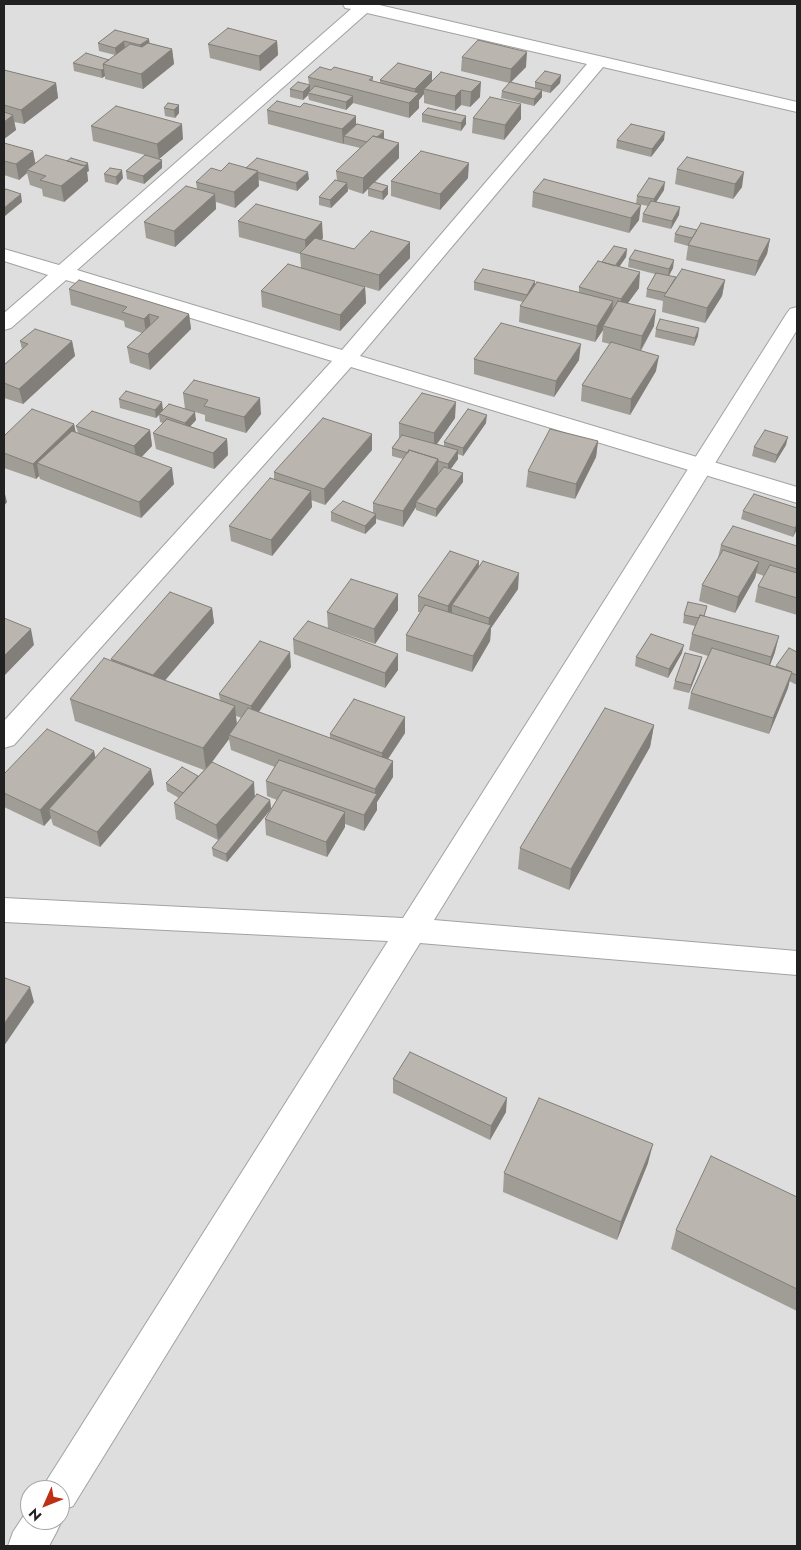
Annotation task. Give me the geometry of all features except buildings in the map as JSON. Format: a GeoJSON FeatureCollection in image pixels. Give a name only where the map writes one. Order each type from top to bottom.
{"type":"FeatureCollection","features":[{"type":"Feature","properties":{"kind":"street"},"geometry":{"type":"LineString","coordinates":[[4,324],[361,5],[797,107]]}},
{"type":"Feature","properties":{"kind":"street"},"geometry":{"type":"LineString","coordinates":[[4,738],[347,358],[598,61]]}},
{"type":"Feature","properties":{"kind":"street"},"geometry":{"type":"LineString","coordinates":[[4,255],[797,495]]}},
{"type":"Feature","properties":{"kind":"street"},"geometry":{"type":"LineString","coordinates":[[68,1480],[797,313]]}},
{"type":"Feature","properties":{"kind":"street"},"geometry":{"type":"LineString","coordinates":[[4,910],[411,930],[797,963]]}},
{"type":"Feature","properties":{"kind":"street"},"geometry":{"type":"LineString","coordinates":[[27,1546],[37,1530]]}},
{"type":"Feature","properties":{"kind":"shaded area"},"geometry":{"type":"Polygon","coordinates":[[[4,4],[797,4],[797,1546],[4,1546],[4,4]]]}}]}
